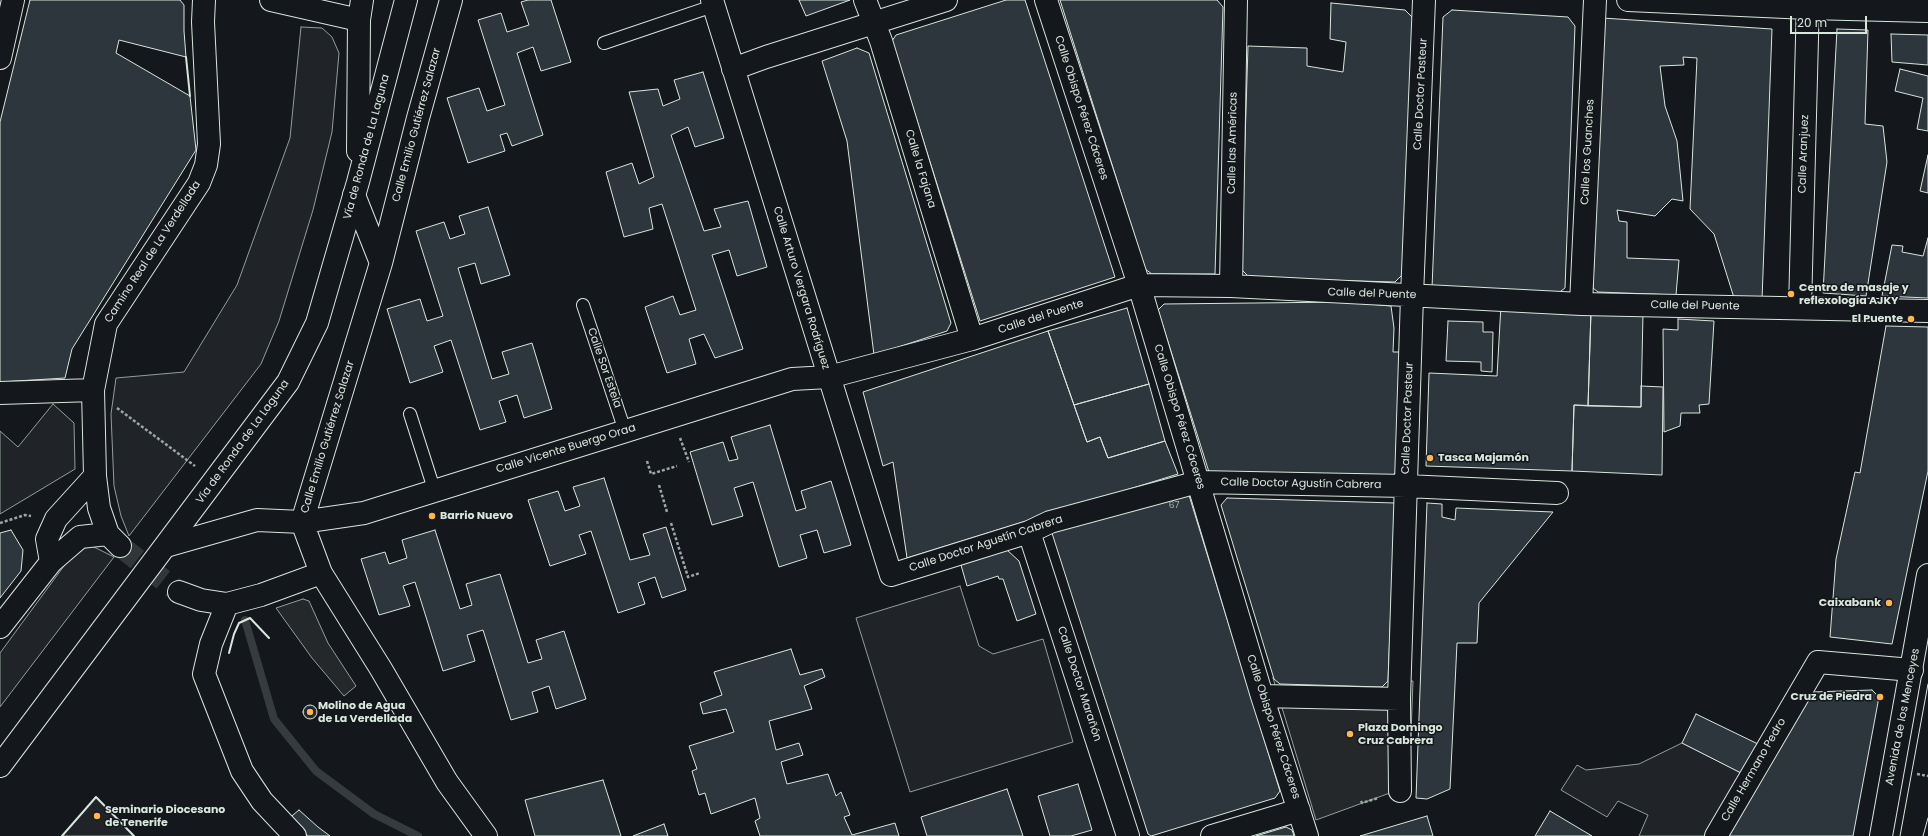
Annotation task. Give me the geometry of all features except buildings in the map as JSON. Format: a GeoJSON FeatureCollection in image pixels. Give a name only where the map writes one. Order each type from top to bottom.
{"type":"FeatureCollection","features":[{"type":"Feature","properties":{"kind":"street"},"geometry":{"type":"LineString","coordinates":[[0,58],[13,0]]}},
{"type":"Feature","properties":{"kind":"street","name":"Camino Real de La Verdellada"},"geometry":{"type":"LineString","coordinates":[[51,562],[80,537],[114,540],[99,508],[95,476],[93,390],[106,324],[199,183],[206,165],[209,144],[203,22],[204,0]]}},
{"type":"Feature","properties":{"kind":"street"},"geometry":{"type":"LineString","coordinates":[[271,0],[360,10],[356,189],[381,263]]}},
{"type":"Feature","properties":{"kind":"street","name":"Vía de Ronda de La Laguna"},"geometry":{"type":"LineString","coordinates":[[0,766],[288,382],[317,323],[356,189],[406,0]]}},
{"type":"Feature","properties":{"kind":"street","name":"Calle Emilio Gutiérrez Salazar"},"geometry":{"type":"LineString","coordinates":[[451,0],[418,118],[381,263],[302,522],[321,573],[381,669],[447,782],[486,836]]}},
{"type":"Feature","properties":{"kind":"street","name":"Calle la Fajana"},"geometry":{"type":"LineString","coordinates":[[865,0],[873,24],[881,41],[972,339]]}},
{"type":"Feature","properties":{"kind":"street"},"geometry":{"type":"LineString","coordinates":[[733,69],[766,57],[946,0]]}},
{"type":"Feature","properties":{"kind":"street","name":"Calle Obispo Pérez Cáceres"},"geometry":{"type":"LineString","coordinates":[[1046,0],[1138,285],[1262,696],[1307,836]]}},
{"type":"Feature","properties":{"kind":"street","name":"Calle las Américas"},"geometry":{"type":"LineString","coordinates":[[1231,286],[1236,0]]}},
{"type":"Feature","properties":{"kind":"street","name":"Calle Doctor Pasteur"},"geometry":{"type":"LineString","coordinates":[[1400,790],[1399,699],[1412,296],[1424,0]]}},
{"type":"Feature","properties":{"kind":"street","name":"Calle los Guanches"},"geometry":{"type":"LineString","coordinates":[[1581,304],[1595,0]]}},
{"type":"Feature","properties":{"kind":"street"},"geometry":{"type":"LineString","coordinates":[[1628,0],[1808,4],[1928,11]]}},
{"type":"Feature","properties":{"kind":"street","name":"Calle Arturo Vergara Rodríguez"},"geometry":{"type":"LineString","coordinates":[[713,3],[891,576]]}},
{"type":"Feature","properties":{"kind":"street","name":"Calle Aranjuez"},"geometry":{"type":"LineString","coordinates":[[1800,308],[1808,4]]}},
{"type":"Feature","properties":{"kind":"street","name":"Calle del Puente"},"geometry":{"type":"LineString","coordinates":[[829,377],[972,339],[1138,285],[1231,286],[1581,304],[1928,311]]}},
{"type":"Feature","properties":{"kind":"street","name":"Calle Vicente Buergo Oraa"},"geometry":{"type":"LineString","coordinates":[[166,546],[258,520],[302,522],[364,513],[434,489],[792,379],[829,377]]}},
{"type":"Feature","properties":{"kind":"street"},"geometry":{"type":"LineString","coordinates":[[0,393],[93,390]]}},
{"type":"Feature","properties":{"kind":"street"},"geometry":{"type":"LineString","coordinates":[[0,627],[51,562],[47,539],[56,519],[95,476]]}},
{"type":"Feature","properties":{"kind":"street","name":"Calle Doctor Agustín Cabrera"},"geometry":{"type":"LineString","coordinates":[[891,576],[1029,532],[1050,522],[1198,482],[1406,486],[1557,493]]}},
{"type":"Feature","properties":{"kind":"street","name":"Calle Doctor Marañón"},"geometry":{"type":"LineString","coordinates":[[1029,532],[1128,836]]}},
{"type":"Feature","properties":{"kind":"street"},"geometry":{"type":"LineString","coordinates":[[179,592],[201,600],[227,604],[321,573]]}},
{"type":"Feature","properties":{"kind":"street","name":"Avenida de los Menceyes"},"geometry":{"type":"LineString","coordinates":[[1881,836],[1928,575]]}},
{"type":"Feature","properties":{"kind":"street"},"geometry":{"type":"LineString","coordinates":[[227,604],[211,644],[204,674],[242,771],[262,801],[296,836]]}},
{"type":"Feature","properties":{"kind":"street","name":"Calle Hermano Pedro"},"geometry":{"type":"LineString","coordinates":[[1716,836],[1818,662],[1912,670]]}},
{"type":"Feature","properties":{"kind":"street"},"geometry":{"type":"LineString","coordinates":[[1262,696],[1399,699]]}},
{"type":"Feature","properties":{"kind":"street"},"geometry":{"type":"LineString","coordinates":[[1212,836],[1299,810]]}},
{"type":"Feature","properties":{"kind":"lane"},"geometry":{"type":"LineString","coordinates":[[604,43],[713,3]]}},
{"type":"Feature","properties":{"kind":"lane","name":"Calle Sor Estela"},"geometry":{"type":"LineString","coordinates":[[583,305],[625,431]]}},
{"type":"Feature","properties":{"kind":"lane"},"geometry":{"type":"LineString","coordinates":[[410,414],[434,489]]}},
{"type":"Feature","properties":{"kind":"path"},"geometry":{"type":"LineString","coordinates":[[93,390],[214,481]]}},
{"type":"Feature","properties":{"kind":"path"},"geometry":{"type":"LineString","coordinates":[[680,438],[689,462]]}},
{"type":"Feature","properties":{"kind":"path"},"geometry":{"type":"LineString","coordinates":[[647,461],[651,474],[677,466]]}},
{"type":"Feature","properties":{"kind":"path"},"geometry":{"type":"LineString","coordinates":[[659,484],[668,512]]}},
{"type":"Feature","properties":{"kind":"path"},"geometry":{"type":"LineString","coordinates":[[671,523],[688,577],[700,573]]}},
{"type":"Feature","properties":{"kind":"path"},"geometry":{"type":"LineString","coordinates":[[1912,773],[1928,776]]}},
{"type":"Feature","properties":{"kind":"shaded area"},"geometry":{"type":"Polygon","coordinates":[[[301,27],[322,28],[332,37],[339,53],[332,132],[313,210],[279,321],[261,364],[129,536],[121,516],[114,486],[111,414],[116,378],[184,372],[237,285],[290,138],[301,27]]]}},
{"type":"Feature","properties":{"kind":"shaded area"},"geometry":{"type":"Polygon","coordinates":[[[53,404],[74,423],[75,469],[0,514],[0,431],[18,447],[53,404]]]}},
{"type":"Feature","properties":{"kind":"shaded area"},"geometry":{"type":"Polygon","coordinates":[[[92,546],[114,557],[0,707],[0,653],[75,551],[92,546]]]}},
{"type":"Feature","properties":{"kind":"shaded area"},"geometry":{"type":"Polygon","coordinates":[[[960,586],[979,646],[993,654],[1043,639],[1073,742],[910,792],[856,618],[960,586]]]}},
{"type":"Feature","properties":{"kind":"shaded area"},"geometry":{"type":"Polygon","coordinates":[[[303,599],[309,601],[328,643],[356,686],[344,696],[312,658],[276,608],[303,599]]]}},
{"type":"Feature","properties":{"kind":"shaded area","name":"Plaza Domingo Cruz Cabrera"},"geometry":{"type":"Polygon","coordinates":[[[1273,678],[1413,681],[1409,786],[1316,820],[1273,678]]]}},
{"type":"Feature","properties":{"kind":"shaded area"},"geometry":{"type":"Polygon","coordinates":[[[1682,743],[1745,775],[1709,836],[1639,836],[1648,815],[1618,801],[1607,817],[1561,790],[1577,765],[1586,770],[1639,764],[1682,743]]]}},
{"type":"Feature","properties":{"kind":"shaded area","name":"Seminario Diocesano de Tenerife"},"geometry":{"type":"Polygon","coordinates":[[[96,797],[134,836],[62,836],[96,797]]]}},
{"type":"Feature","properties":{"kind":"waterway"},"geometry":{"type":"LineString","coordinates":[[245,620],[274,719],[316,771],[374,814],[418,836]]}},
{"type":"Feature","properties":{"kind":"tunnel"},"geometry":{"type":"LineString","coordinates":[[120,546],[179,592]]}},
{"type":"Feature","properties":{"kind":"tram line"},"geometry":{"type":"LineString","coordinates":[[1900,836],[1928,684]]}},
{"type":"Feature","properties":{"kind":"tram line"},"geometry":{"type":"LineString","coordinates":[[1923,836],[1928,818]]}},
{"type":"Feature","properties":{"kind":"wall"},"geometry":{"type":"LineString","coordinates":[[186,57],[190,96]]}},
{"type":"Feature","properties":{"kind":"wall"},"geometry":{"type":"LineString","coordinates":[[229,653],[234,634],[239,623],[250,618],[269,638]]}},
{"type":"Feature","properties":{"kind":"wall"},"geometry":{"type":"LineString","coordinates":[[62,836],[96,797],[134,836]]}},
{"type":"Feature","properties":{"kind":"place","name":"Centro de masaje y reflexología AJKY"},"geometry":{"type":"Point","coordinates":[1791,294]}},
{"type":"Feature","properties":{"kind":"place","name":"El Puente"},"geometry":{"type":"Point","coordinates":[1911,319]}},
{"type":"Feature","properties":{"kind":"place","name":"Tasca Majamón"},"geometry":{"type":"Point","coordinates":[1430,458]}},
{"type":"Feature","properties":{"kind":"place","name":"Barrio Nuevo"},"geometry":{"type":"Point","coordinates":[432,516]}},
{"type":"Feature","properties":{"kind":"place","name":"Caixabank"},"geometry":{"type":"Point","coordinates":[1889,603]}},
{"type":"Feature","properties":{"kind":"place","name":"Cruz de Piedra"},"geometry":{"type":"Point","coordinates":[1880,697]}},
{"type":"Feature","properties":{"kind":"place","name":"Molino de Agua de La Verdellada"},"geometry":{"type":"Point","coordinates":[310,712]}},
{"type":"Feature","properties":{"kind":"place","name":"Plaza Domingo Cruz Cabrera"},"geometry":{"type":"Point","coordinates":[1350,734]}},
{"type":"Feature","properties":{"kind":"place","name":"Seminario Diocesano de Tenerife"},"geometry":{"type":"Point","coordinates":[97,816]}}]}
